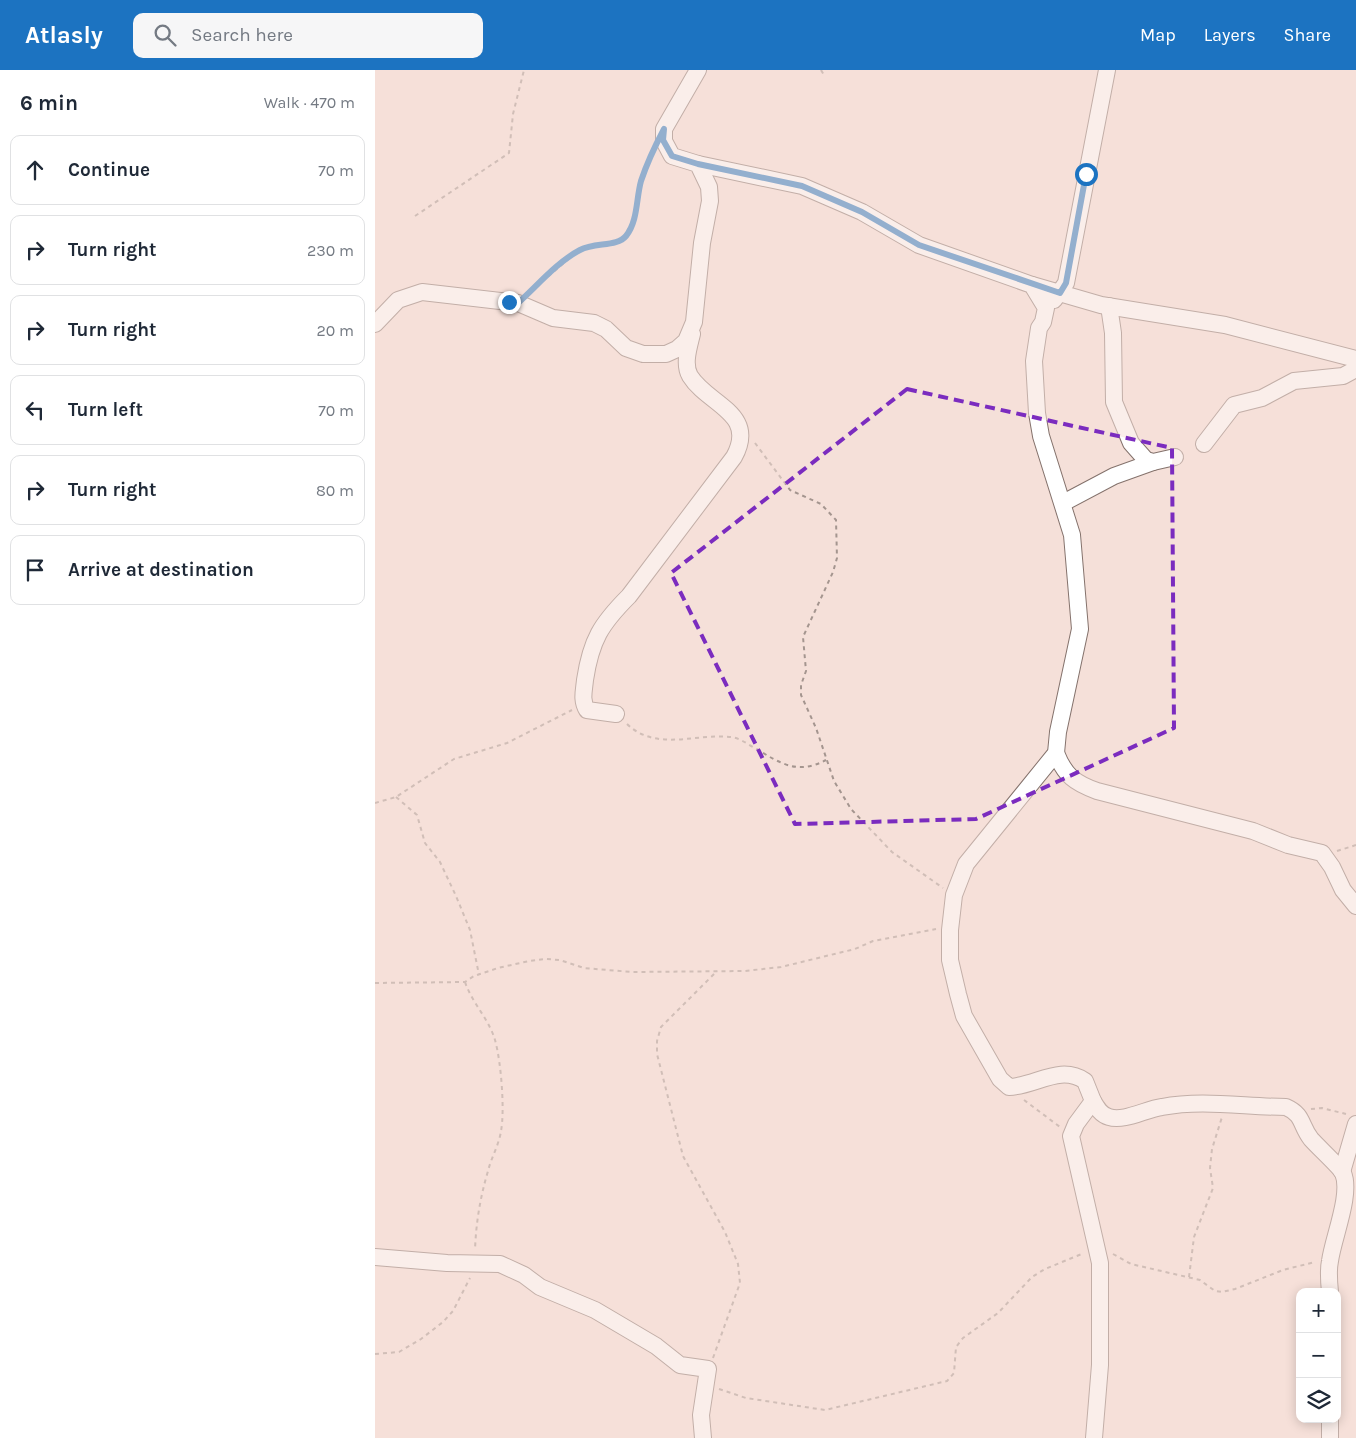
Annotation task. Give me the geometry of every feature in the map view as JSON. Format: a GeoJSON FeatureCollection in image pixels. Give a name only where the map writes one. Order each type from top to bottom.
{"type":"FeatureCollection","features":[{"type":"Feature","properties":{"kind":"street"},"geometry":{"type":"LineString","coordinates":[[698,70],[664,129],[663,140],[672,156],[698,164],[802,186],[862,212],[919,245],[1032,285],[1109,306],[1225,325],[1356,359]]}},
{"type":"Feature","properties":{"kind":"street"},"geometry":{"type":"LineString","coordinates":[[1107,70],[1066,283],[1060,293],[1045,308],[1043,322],[1039,328],[1035,354],[1035,389],[1041,436],[1072,535],[1079,629],[1058,732],[1057,754],[1063,770],[1080,785],[1253,832],[1288,846],[1322,853],[1332,867],[1343,890],[1356,906]]}},
{"type":"Feature","properties":{"kind":"street"},"geometry":{"type":"LineString","coordinates":[[616,714],[587,710],[583,700],[589,653],[593,642],[614,611],[629,596],[734,457],[741,440],[739,427],[728,411],[690,376],[686,362],[694,322],[702,243],[710,200],[709,187],[698,164]]}},
{"type":"Feature","properties":{"kind":"street"},"geometry":{"type":"LineString","coordinates":[[1032,285],[1045,308]]}},
{"type":"Feature","properties":{"kind":"street"},"geometry":{"type":"LineString","coordinates":[[375,324],[398,300],[422,292],[518,303],[553,318],[594,323],[606,329],[626,348],[643,354],[666,354],[677,349],[686,341],[694,322]]}},
{"type":"Feature","properties":{"kind":"street"},"geometry":{"type":"LineString","coordinates":[[1109,306],[1113,333],[1114,402],[1131,443],[1146,460],[1153,462]]}},
{"type":"Feature","properties":{"kind":"street"},"geometry":{"type":"LineString","coordinates":[[1205,444],[1234,405],[1262,398],[1294,380],[1343,376],[1356,369]]}},
{"type":"Feature","properties":{"kind":"street"},"geometry":{"type":"LineString","coordinates":[[1063,503],[1114,476],[1153,462],[1175,457]]}},
{"type":"Feature","properties":{"kind":"street"},"geometry":{"type":"LineString","coordinates":[[1057,754],[966,864],[954,895],[950,926],[951,960],[965,1016],[1000,1079],[1009,1086],[1021,1086],[1066,1073],[1085,1081],[1100,1113],[1110,1118],[1163,1106],[1286,1107],[1300,1116],[1307,1134],[1342,1172]]}},
{"type":"Feature","properties":{"kind":"street"},"geometry":{"type":"LineString","coordinates":[[1093,1101],[1076,1124],[1071,1136],[1100,1263],[1099,1365],[1094,1438]]}},
{"type":"Feature","properties":{"kind":"street"},"geometry":{"type":"LineString","coordinates":[[1330,1288],[1331,1256],[1345,1187],[1342,1172],[1352,1120]]}},
{"type":"Feature","properties":{"kind":"street"},"geometry":{"type":"LineString","coordinates":[[375,1257],[499,1264],[524,1275],[540,1287],[595,1310],[656,1346],[680,1365],[707,1377],[701,1415],[703,1438]]}},
{"type":"Feature","properties":{"kind":"street"},"geometry":{"type":"LineString","coordinates":[[1330,1423],[1330,1438]]}},
{"type":"Feature","properties":{"kind":"path"},"geometry":{"type":"LineString","coordinates":[[415,216],[509,153],[513,114],[524,70]]}},
{"type":"Feature","properties":{"kind":"path"},"geometry":{"type":"LineString","coordinates":[[821,70],[824,75]]}},
{"type":"Feature","properties":{"kind":"path"},"geometry":{"type":"LineString","coordinates":[[518,303],[578,251],[598,244],[618,243],[622,240],[635,217],[641,182],[654,146],[664,129]]}},
{"type":"Feature","properties":{"kind":"path"},"geometry":{"type":"LineString","coordinates":[[739,427],[759,449],[790,490],[821,504],[836,520],[837,558],[819,606],[803,638],[806,671],[801,685],[801,696],[816,728],[834,781],[851,809],[892,852],[954,895]]}},
{"type":"Feature","properties":{"kind":"path"},"geometry":{"type":"LineString","coordinates":[[375,803],[396,797],[454,759],[507,743],[572,710],[587,710]]}},
{"type":"Feature","properties":{"kind":"path"},"geometry":{"type":"LineString","coordinates":[[616,714],[633,731],[660,739],[678,741],[732,737],[743,740],[791,766],[803,769],[826,760]]}},
{"type":"Feature","properties":{"kind":"path"},"geometry":{"type":"LineString","coordinates":[[396,797],[417,815],[425,843],[440,862],[456,896],[470,930],[479,975]]}},
{"type":"Feature","properties":{"kind":"path"},"geometry":{"type":"LineString","coordinates":[[1322,853],[1356,845]]}},
{"type":"Feature","properties":{"kind":"path"},"geometry":{"type":"LineString","coordinates":[[375,983],[465,982],[479,975],[529,961],[546,959],[559,960],[584,968],[632,972],[745,970],[781,967],[855,949],[873,941],[950,926]]}},
{"type":"Feature","properties":{"kind":"path"},"geometry":{"type":"LineString","coordinates":[[718,970],[661,1027],[657,1047],[683,1156],[725,1232],[738,1264],[740,1283],[707,1377],[747,1398],[825,1410],[947,1381],[954,1373],[956,1347],[963,1338],[998,1313],[1032,1277],[1097,1245],[1131,1264],[1200,1280],[1215,1291],[1230,1291],[1276,1272],[1310,1264],[1331,1256]]}},
{"type":"Feature","properties":{"kind":"path"},"geometry":{"type":"LineString","coordinates":[[375,1354],[399,1352],[421,1340],[443,1322],[453,1311],[469,1279],[473,1264],[476,1218],[487,1172],[501,1131],[502,1108],[496,1042],[491,1028],[470,996],[465,982]]}},
{"type":"Feature","properties":{"kind":"path"},"geometry":{"type":"LineString","coordinates":[[1009,1086],[1071,1136]]}},
{"type":"Feature","properties":{"kind":"path"},"geometry":{"type":"LineString","coordinates":[[1189,1277],[1194,1237],[1213,1188],[1211,1168],[1213,1142],[1227,1106]]}},
{"type":"Feature","properties":{"kind":"path"},"geometry":{"type":"LineString","coordinates":[[1294,1111],[1322,1108],[1352,1120]]}},
{"type":"Feature","properties":{"kind":"highlighted area"},"geometry":{"type":"Polygon","coordinates":[[[907,389],[1172,448],[1174,728],[976,819],[795,824],[671,573],[907,389]]]}},
{"type":"Feature","properties":{"kind":"route"},"geometry":{"type":"LineString","coordinates":[[509,302],[518,303],[578,251],[598,244],[618,243],[622,240],[635,217],[636,202],[641,182],[654,146],[664,129],[663,140],[672,156],[698,164],[802,186],[862,212],[919,245],[1060,293],[1066,283],[1086,174]]}}]}
